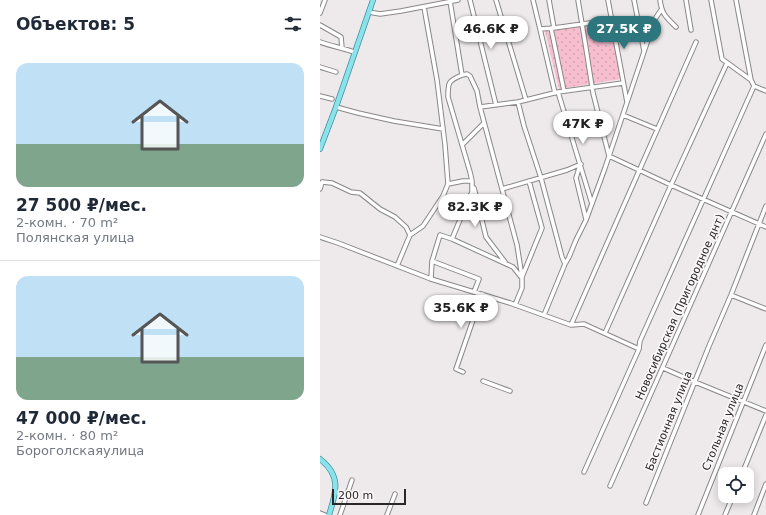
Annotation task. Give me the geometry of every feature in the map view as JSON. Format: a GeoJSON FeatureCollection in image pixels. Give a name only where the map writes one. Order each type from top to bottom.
{"type":"FeatureCollection","features":[{"type":"Feature","properties":{"kind":"main road"},"geometry":{"type":"LineString","coordinates":[[320,149],[373,0]]}},
{"type":"Feature","properties":{"kind":"main road"},"geometry":{"type":"LineString","coordinates":[[320,459],[329,468],[336,484],[336,492],[329,515]]}},
{"type":"Feature","properties":{"kind":"street"},"geometry":{"type":"LineString","coordinates":[[320,13],[325,0]]}},
{"type":"Feature","properties":{"kind":"street"},"geometry":{"type":"LineString","coordinates":[[369,12],[380,14],[458,0]]}},
{"type":"Feature","properties":{"kind":"street"},"geometry":{"type":"LineString","coordinates":[[470,0],[496,105]]}},
{"type":"Feature","properties":{"kind":"street"},"geometry":{"type":"LineString","coordinates":[[496,0],[526,100]]}},
{"type":"Feature","properties":{"kind":"street"},"geometry":{"type":"LineString","coordinates":[[533,0],[557,92],[581,164],[592,204]]}},
{"type":"Feature","properties":{"kind":"street"},"geometry":{"type":"LineString","coordinates":[[549,0],[552,28],[564,92]]}},
{"type":"Feature","properties":{"kind":"street"},"geometry":{"type":"LineString","coordinates":[[578,0],[593,93],[609,150],[609,156]]}},
{"type":"Feature","properties":{"kind":"street"},"geometry":{"type":"LineString","coordinates":[[608,0],[627,103]]}},
{"type":"Feature","properties":{"kind":"street"},"geometry":{"type":"LineString","coordinates":[[634,0],[644,52]]}},
{"type":"Feature","properties":{"kind":"street"},"geometry":{"type":"LineString","coordinates":[[660,0],[661,10],[676,27]]}},
{"type":"Feature","properties":{"kind":"street"},"geometry":{"type":"LineString","coordinates":[[686,0],[691,30]]}},
{"type":"Feature","properties":{"kind":"street"},"geometry":{"type":"LineString","coordinates":[[711,0],[722,59],[751,80]]}},
{"type":"Feature","properties":{"kind":"street"},"geometry":{"type":"LineString","coordinates":[[736,0],[751,80],[754,86],[766,91]]}},
{"type":"Feature","properties":{"kind":"street"},"geometry":{"type":"LineString","coordinates":[[450,2],[462,75]]}},
{"type":"Feature","properties":{"kind":"street"},"geometry":{"type":"LineString","coordinates":[[397,266],[410,235],[423,226],[443,196],[448,184],[437,80],[424,7]]}},
{"type":"Feature","properties":{"kind":"street"},"geometry":{"type":"LineString","coordinates":[[544,315],[565,264],[586,220],[624,114],[655,19],[661,10]]}},
{"type":"Feature","properties":{"kind":"street"},"geometry":{"type":"LineString","coordinates":[[540,29],[611,20]]}},
{"type":"Feature","properties":{"kind":"street"},"geometry":{"type":"LineString","coordinates":[[320,25],[341,37],[342,48]]}},
{"type":"Feature","properties":{"kind":"street"},"geometry":{"type":"LineString","coordinates":[[320,42],[354,52]]}},
{"type":"Feature","properties":{"kind":"street"},"geometry":{"type":"LineString","coordinates":[[571,325],[638,170],[696,42]]}},
{"type":"Feature","properties":{"kind":"street"},"geometry":{"type":"LineString","coordinates":[[605,333],[727,63]]}},
{"type":"Feature","properties":{"kind":"street"},"geometry":{"type":"LineString","coordinates":[[320,67],[336,72]]}},
{"type":"Feature","properties":{"kind":"street"},"geometry":{"type":"LineString","coordinates":[[505,263],[486,237],[448,97],[448,87],[453,79],[466,74],[470,76],[477,91],[516,245],[522,277],[522,288],[516,305]]}},
{"type":"Feature","properties":{"kind":"street"},"geometry":{"type":"LineString","coordinates":[[480,107],[518,102],[557,92],[623,83]]}},
{"type":"Feature","properties":{"kind":"street"},"geometry":{"type":"LineString","coordinates":[[584,472],[639,349],[640,341],[754,86]]}},
{"type":"Feature","properties":{"kind":"street"},"geometry":{"type":"LineString","coordinates":[[320,96],[332,99]]}},
{"type":"Feature","properties":{"kind":"street"},"geometry":{"type":"LineString","coordinates":[[518,102],[565,264]]}},
{"type":"Feature","properties":{"kind":"street"},"geometry":{"type":"LineString","coordinates":[[336,107],[394,121],[443,129]]}},
{"type":"Feature","properties":{"kind":"street"},"geometry":{"type":"LineString","coordinates":[[624,114],[657,129]]}},
{"type":"Feature","properties":{"kind":"street"},"geometry":{"type":"LineString","coordinates":[[462,145],[484,123]]}},
{"type":"Feature","properties":{"kind":"street","name":"Новосибирская (Пригородное днт)"},"geometry":{"type":"LineString","coordinates":[[610,486],[766,134]]}},
{"type":"Feature","properties":{"kind":"street"},"geometry":{"type":"LineString","coordinates":[[609,156],[766,227]]}},
{"type":"Feature","properties":{"kind":"street"},"geometry":{"type":"LineString","coordinates":[[502,189],[567,170],[581,164]]}},
{"type":"Feature","properties":{"kind":"street"},"geometry":{"type":"LineString","coordinates":[[581,164],[576,178],[586,220]]}},
{"type":"Feature","properties":{"kind":"street"},"geometry":{"type":"LineString","coordinates":[[448,184],[472,181]]}},
{"type":"Feature","properties":{"kind":"street"},"geometry":{"type":"LineString","coordinates":[[452,239],[472,192],[472,181]]}},
{"type":"Feature","properties":{"kind":"street"},"geometry":{"type":"LineString","coordinates":[[522,277],[542,228],[529,181]]}},
{"type":"Feature","properties":{"kind":"street"},"geometry":{"type":"LineString","coordinates":[[320,189],[322,182],[332,183],[351,192],[360,193],[380,209],[396,217],[406,227],[410,235]]}},
{"type":"Feature","properties":{"kind":"street"},"geometry":{"type":"LineString","coordinates":[[443,196],[455,209],[464,211]]}},
{"type":"Feature","properties":{"kind":"street","name":"Бастионная улица"},"geometry":{"type":"LineString","coordinates":[[646,503],[766,206]]}},
{"type":"Feature","properties":{"kind":"street"},"geometry":{"type":"LineString","coordinates":[[431,279],[432,261],[440,235],[513,267],[522,277]]}},
{"type":"Feature","properties":{"kind":"street"},"geometry":{"type":"LineString","coordinates":[[320,237],[431,279],[516,305],[571,325],[584,324],[639,349]]}},
{"type":"Feature","properties":{"kind":"street"},"geometry":{"type":"LineString","coordinates":[[432,261],[479,279],[474,292]]}},
{"type":"Feature","properties":{"kind":"street"},"geometry":{"type":"LineString","coordinates":[[463,372],[456,369],[482,294]]}},
{"type":"Feature","properties":{"kind":"street"},"geometry":{"type":"LineString","coordinates":[[731,295],[766,309]]}},
{"type":"Feature","properties":{"kind":"street","name":"Стольная улица"},"geometry":{"type":"LineString","coordinates":[[698,515],[766,345]]}},
{"type":"Feature","properties":{"kind":"street"},"geometry":{"type":"LineString","coordinates":[[663,368],[766,411]]}},
{"type":"Feature","properties":{"kind":"street"},"geometry":{"type":"LineString","coordinates":[[483,381],[510,391]]}},
{"type":"Feature","properties":{"kind":"street"},"geometry":{"type":"LineString","coordinates":[[745,467],[766,414]]}},
{"type":"Feature","properties":{"kind":"street"},"geometry":{"type":"LineString","coordinates":[[340,515],[352,480]]}},
{"type":"Feature","properties":{"kind":"street"},"geometry":{"type":"LineString","coordinates":[[754,515],[766,484]]}},
{"type":"Feature","properties":{"kind":"street"},"geometry":{"type":"LineString","coordinates":[[388,515],[395,494]]}},
{"type":"Feature","properties":{"kind":"street"},"geometry":{"type":"LineString","coordinates":[[725,515],[730,503]]}},
{"type":"Feature","properties":{"kind":"street"},"geometry":{"type":"LineString","coordinates":[[320,513],[325,515]]}},
{"type":"Feature","properties":{"kind":"shaded area"},"geometry":{"type":"Polygon","coordinates":[[[610,21],[621,79],[559,89],[545,31],[610,21]]]}}]}
